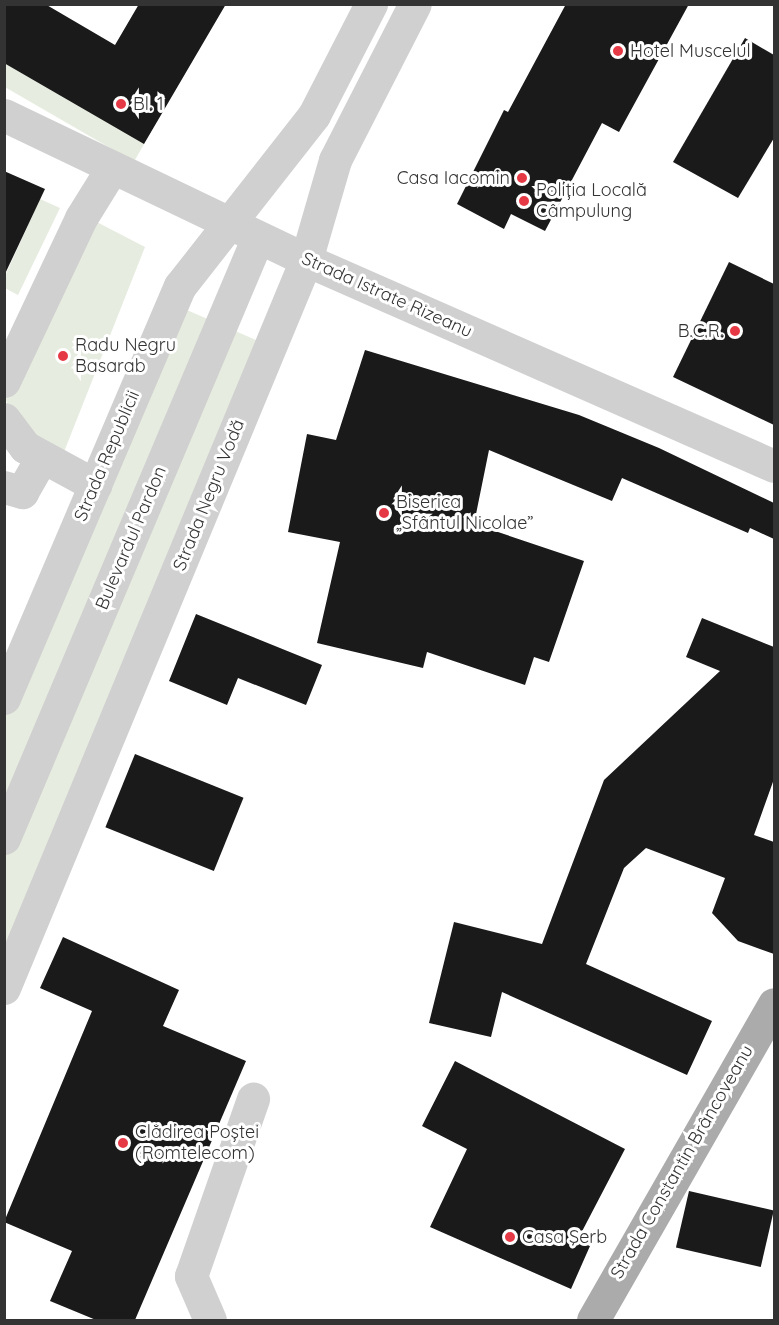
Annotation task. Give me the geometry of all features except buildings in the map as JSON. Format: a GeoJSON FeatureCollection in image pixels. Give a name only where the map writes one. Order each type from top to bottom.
{"type":"FeatureCollection","features":[{"type":"Feature","properties":{"kind":"main road","name":"Strada Constantin Brâncoveanu"},"geometry":{"type":"LineString","coordinates":[[593,1320],[774,1004]]}},
{"type":"Feature","properties":{"kind":"street"},"geometry":{"type":"LineString","coordinates":[[227,224],[314,115],[371,4]]}},
{"type":"Feature","properties":{"kind":"street","name":"Strada Negru Vodă"},"geometry":{"type":"LineString","coordinates":[[4,988],[306,260],[335,160],[414,4]]}},
{"type":"Feature","properties":{"kind":"street","name":"Strada Istrate Rizeanu"},"geometry":{"type":"LineString","coordinates":[[4,115],[227,224],[774,466]]}},
{"type":"Feature","properties":{"kind":"street"},"geometry":{"type":"LineString","coordinates":[[4,381],[81,218],[112,168]]}},
{"type":"Feature","properties":{"kind":"street","name":"Strada Republicii"},"geometry":{"type":"LineString","coordinates":[[4,698],[180,286],[227,224]]}},
{"type":"Feature","properties":{"kind":"street","name":"Bulevardul Pardon"},"geometry":{"type":"LineString","coordinates":[[4,838],[258,237]]}},
{"type":"Feature","properties":{"kind":"street"},"geometry":{"type":"LineString","coordinates":[[4,419],[12,434],[42,456],[95,485]]}},
{"type":"Feature","properties":{"kind":"street"},"geometry":{"type":"LineString","coordinates":[[4,487],[22,492],[42,456]]}},
{"type":"Feature","properties":{"kind":"street"},"geometry":{"type":"LineString","coordinates":[[210,1320],[191,1276],[253,1099]]}},
{"type":"Feature","properties":{"kind":"shaded area"},"geometry":{"type":"Polygon","coordinates":[[[5,63],[144,144],[134,162],[4,87],[5,63]]]}},
{"type":"Feature","properties":{"kind":"shaded area"},"geometry":{"type":"Polygon","coordinates":[[[40,199],[60,208],[18,295],[5,288],[5,276],[40,199]]]}},
{"type":"Feature","properties":{"kind":"shaded area"},"geometry":{"type":"Polygon","coordinates":[[[91,219],[145,247],[60,462],[14,424],[6,400],[9,383],[91,219]]]}},
{"type":"Feature","properties":{"kind":"shaded area"},"geometry":{"type":"Polygon","coordinates":[[[173,304],[265,344],[5,959],[5,712],[173,304]]]}},
{"type":"Feature","properties":{"kind":"place","name":"Hotel Muscelul"},"geometry":{"type":"Point","coordinates":[618,51]}},
{"type":"Feature","properties":{"kind":"place","name":"Bl. 1"},"geometry":{"type":"Point","coordinates":[121,104]}},
{"type":"Feature","properties":{"kind":"place","name":"Casa Iacomin"},"geometry":{"type":"Point","coordinates":[522,178]}},
{"type":"Feature","properties":{"kind":"place","name":"Poliția Locală Câmpulung"},"geometry":{"type":"Point","coordinates":[524,201]}},
{"type":"Feature","properties":{"kind":"place","name":"B.C.R."},"geometry":{"type":"Point","coordinates":[735,331]}},
{"type":"Feature","properties":{"kind":"place","name":"Radu Negru Basarab"},"geometry":{"type":"Point","coordinates":[63,356]}},
{"type":"Feature","properties":{"kind":"place","name":"Biserica „Sfântul Nicolae”"},"geometry":{"type":"Point","coordinates":[384,513]}},
{"type":"Feature","properties":{"kind":"place","name":"Clădirea Poștei (Romtelecom)"},"geometry":{"type":"Point","coordinates":[123,1143]}},
{"type":"Feature","properties":{"kind":"place","name":"Casa Şerb"},"geometry":{"type":"Point","coordinates":[510,1237]}}]}
